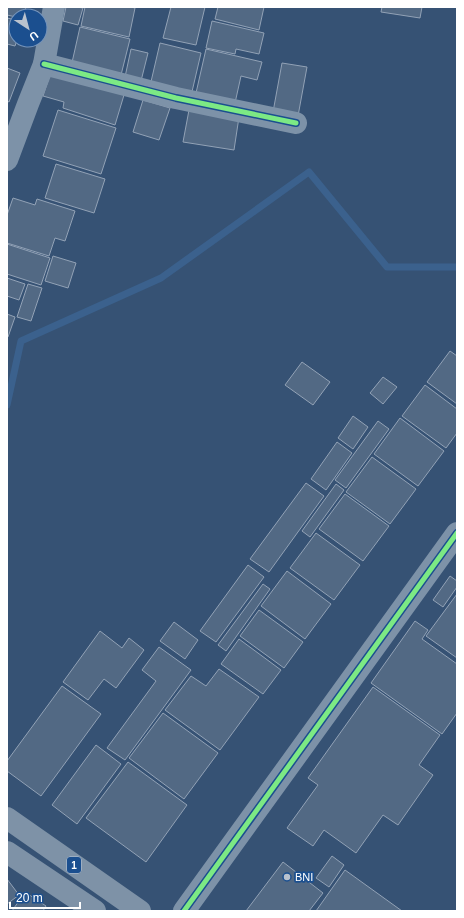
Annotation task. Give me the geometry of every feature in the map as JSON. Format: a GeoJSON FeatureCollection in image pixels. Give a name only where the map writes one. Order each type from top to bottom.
{"type":"FeatureCollection","features":[{"type":"Feature","properties":{"kind":"highway","name":"1"},"geometry":{"type":"LineString","coordinates":[[7,818],[140,911]]}},
{"type":"Feature","properties":{"kind":"highway","name":"1"},"geometry":{"type":"LineString","coordinates":[[7,852],[94,911]]}},
{"type":"Feature","properties":{"kind":"street"},"geometry":{"type":"LineString","coordinates":[[7,160],[44,64],[54,7]]}},
{"type":"Feature","properties":{"kind":"street"},"geometry":{"type":"LineString","coordinates":[[44,64],[176,98],[296,123]]}},
{"type":"Feature","properties":{"kind":"street"},"geometry":{"type":"LineString","coordinates":[[184,911],[457,533]]}},
{"type":"Feature","properties":{"kind":"building"},"geometry":{"type":"Polygon","coordinates":[[[7,7],[26,7],[8,8],[7,15],[7,7]]]}},
{"type":"Feature","properties":{"kind":"building"},"geometry":{"type":"Polygon","coordinates":[[[66,7],[83,8],[78,25],[63,21],[66,7]]]}},
{"type":"Feature","properties":{"kind":"building"},"geometry":{"type":"Polygon","coordinates":[[[85,7],[135,8],[129,37],[81,26],[85,7]]]}},
{"type":"Feature","properties":{"kind":"building"},"geometry":{"type":"Polygon","coordinates":[[[171,7],[205,7],[196,45],[163,38],[171,7]]]}},
{"type":"Feature","properties":{"kind":"building"},"geometry":{"type":"Polygon","coordinates":[[[218,7],[264,7],[259,30],[215,19],[218,7]]]}},
{"type":"Feature","properties":{"kind":"building"},"geometry":{"type":"Polygon","coordinates":[[[382,7],[422,7],[420,18],[381,12],[382,7]]]}},
{"type":"Feature","properties":{"kind":"building"},"geometry":{"type":"Polygon","coordinates":[[[7,18],[8,44],[7,44],[7,18]]]}},
{"type":"Feature","properties":{"kind":"building"},"geometry":{"type":"Polygon","coordinates":[[[212,21],[264,33],[259,54],[236,49],[235,54],[206,48],[212,21]]]}},
{"type":"Feature","properties":{"kind":"building"},"geometry":{"type":"Polygon","coordinates":[[[80,27],[130,39],[120,79],[71,67],[80,27]]]}},
{"type":"Feature","properties":{"kind":"building"},"geometry":{"type":"Polygon","coordinates":[[[160,43],[201,53],[191,96],[150,86],[160,43]]]}},
{"type":"Feature","properties":{"kind":"building"},"geometry":{"type":"Polygon","coordinates":[[[131,49],[148,53],[141,81],[125,77],[131,49]]]}},
{"type":"Feature","properties":{"kind":"building"},"geometry":{"type":"Polygon","coordinates":[[[206,49],[262,62],[257,80],[241,76],[235,103],[196,93],[206,49]]]}},
{"type":"Feature","properties":{"kind":"building"},"geometry":{"type":"Polygon","coordinates":[[[282,63],[307,67],[298,116],[273,112],[282,63]]]}},
{"type":"Feature","properties":{"kind":"building"},"geometry":{"type":"Polygon","coordinates":[[[7,68],[20,73],[9,102],[7,101],[7,68]]]}},
{"type":"Feature","properties":{"kind":"building"},"geometry":{"type":"Polygon","coordinates":[[[51,72],[124,95],[115,125],[63,108],[64,102],[43,96],[51,72]]]}},
{"type":"Feature","properties":{"kind":"building"},"geometry":{"type":"Polygon","coordinates":[[[143,100],[170,108],[159,140],[133,132],[143,100]]]}},
{"type":"Feature","properties":{"kind":"building"},"geometry":{"type":"Polygon","coordinates":[[[58,110],[116,128],[101,174],[43,156],[58,110]]]}},
{"type":"Feature","properties":{"kind":"building"},"geometry":{"type":"Polygon","coordinates":[[[189,110],[239,117],[234,150],[183,142],[189,110]]]}},
{"type":"Feature","properties":{"kind":"building"},"geometry":{"type":"Polygon","coordinates":[[[56,164],[105,179],[94,213],[45,198],[56,164]]]}},
{"type":"Feature","properties":{"kind":"building"},"geometry":{"type":"Polygon","coordinates":[[[13,198],[35,205],[37,199],[75,211],[65,241],[55,238],[49,256],[7,243],[7,215],[13,198]]]}},
{"type":"Feature","properties":{"kind":"building"},"geometry":{"type":"Polygon","coordinates":[[[7,244],[50,258],[41,285],[7,274],[7,244]]]}},
{"type":"Feature","properties":{"kind":"building"},"geometry":{"type":"Polygon","coordinates":[[[53,256],[76,263],[68,288],[45,281],[53,256]]]}},
{"type":"Feature","properties":{"kind":"building"},"geometry":{"type":"Polygon","coordinates":[[[7,278],[25,284],[19,300],[7,296],[7,278]]]}},
{"type":"Feature","properties":{"kind":"building"},"geometry":{"type":"Polygon","coordinates":[[[28,284],[42,288],[31,321],[17,317],[28,284]]]}},
{"type":"Feature","properties":{"kind":"building"},"geometry":{"type":"Polygon","coordinates":[[[7,314],[15,317],[8,337],[7,337],[7,314]]]}},
{"type":"Feature","properties":{"kind":"building"},"geometry":{"type":"Polygon","coordinates":[[[450,351],[457,356],[457,404],[427,382],[450,351]]]}},
{"type":"Feature","properties":{"kind":"building"},"geometry":{"type":"Polygon","coordinates":[[[302,362],[330,382],[313,405],[285,385],[302,362]]]}},
{"type":"Feature","properties":{"kind":"building"},"geometry":{"type":"Polygon","coordinates":[[[383,377],[397,387],[383,404],[370,393],[383,377]]]}},
{"type":"Feature","properties":{"kind":"building"},"geometry":{"type":"Polygon","coordinates":[[[425,385],[457,409],[457,433],[446,448],[402,416],[425,385]]]}},
{"type":"Feature","properties":{"kind":"building"},"geometry":{"type":"Polygon","coordinates":[[[353,416],[368,427],[353,449],[338,438],[353,416]]]}},
{"type":"Feature","properties":{"kind":"building"},"geometry":{"type":"Polygon","coordinates":[[[400,418],[444,451],[418,486],[374,454],[400,418]]]}},
{"type":"Feature","properties":{"kind":"building"},"geometry":{"type":"Polygon","coordinates":[[[378,421],[389,429],[346,488],[335,480],[378,421]]]}},
{"type":"Feature","properties":{"kind":"building"},"geometry":{"type":"Polygon","coordinates":[[[337,442],[352,453],[326,490],[311,479],[337,442]]]}},
{"type":"Feature","properties":{"kind":"building"},"geometry":{"type":"Polygon","coordinates":[[[372,457],[416,489],[390,524],[346,492],[372,457]]]}},
{"type":"Feature","properties":{"kind":"building"},"geometry":{"type":"Polygon","coordinates":[[[306,483],[324,496],[269,572],[250,559],[306,483]]]}},
{"type":"Feature","properties":{"kind":"building"},"geometry":{"type":"Polygon","coordinates":[[[336,484],[344,490],[310,537],[302,531],[336,484]]]}},
{"type":"Feature","properties":{"kind":"building"},"geometry":{"type":"Polygon","coordinates":[[[345,494],[389,526],[363,561],[319,529],[345,494]]]}},
{"type":"Feature","properties":{"kind":"building"},"geometry":{"type":"Polygon","coordinates":[[[316,533],[360,565],[334,600],[290,568],[316,533]]]}},
{"type":"Feature","properties":{"kind":"building"},"geometry":{"type":"Polygon","coordinates":[[[248,565],[264,577],[216,642],[200,631],[248,565]]]}},
{"type":"Feature","properties":{"kind":"building"},"geometry":{"type":"Polygon","coordinates":[[[287,571],[331,604],[305,639],[261,606],[287,571]]]}},
{"type":"Feature","properties":{"kind":"building"},"geometry":{"type":"Polygon","coordinates":[[[450,576],[457,581],[457,587],[443,607],[433,600],[450,576]]]}},
{"type":"Feature","properties":{"kind":"building"},"geometry":{"type":"Polygon","coordinates":[[[263,584],[270,589],[226,651],[218,645],[263,584]]]}},
{"type":"Feature","properties":{"kind":"building"},"geometry":{"type":"Polygon","coordinates":[[[457,594],[457,658],[426,636],[457,594]]]}},
{"type":"Feature","properties":{"kind":"building"},"geometry":{"type":"Polygon","coordinates":[[[259,610],[303,642],[284,668],[240,636],[259,610]]]}},
{"type":"Feature","properties":{"kind":"building"},"geometry":{"type":"Polygon","coordinates":[[[415,621],[428,630],[422,639],[457,664],[457,713],[442,734],[371,683],[415,621]]]}},
{"type":"Feature","properties":{"kind":"building"},"geometry":{"type":"Polygon","coordinates":[[[174,622],[198,640],[185,659],[160,641],[174,622]]]}},
{"type":"Feature","properties":{"kind":"building"},"geometry":{"type":"Polygon","coordinates":[[[100,631],[122,648],[129,638],[144,650],[116,688],[104,679],[88,700],[63,682],[100,631]]]}},
{"type":"Feature","properties":{"kind":"building"},"geometry":{"type":"Polygon","coordinates":[[[239,639],[281,670],[263,694],[221,664],[239,639]]]}},
{"type":"Feature","properties":{"kind":"building"},"geometry":{"type":"Polygon","coordinates":[[[159,647],[191,670],[125,760],[107,748],[156,681],[142,670],[159,647]]]}},
{"type":"Feature","properties":{"kind":"building"},"geometry":{"type":"Polygon","coordinates":[[[219,669],[259,697],[220,750],[165,710],[191,676],[206,686],[219,669]]]}},
{"type":"Feature","properties":{"kind":"building"},"geometry":{"type":"Polygon","coordinates":[[[62,686],[101,714],[41,796],[7,771],[7,761],[62,686]]]}},
{"type":"Feature","properties":{"kind":"building"},"geometry":{"type":"Polygon","coordinates":[[[373,687],[440,735],[419,765],[433,775],[398,825],[383,815],[356,853],[324,830],[313,846],[287,828],[318,785],[308,778],[373,687]]]}},
{"type":"Feature","properties":{"kind":"building"},"geometry":{"type":"Polygon","coordinates":[[[163,713],[218,753],[184,799],[129,758],[163,713]]]}},
{"type":"Feature","properties":{"kind":"building"},"geometry":{"type":"Polygon","coordinates":[[[96,745],[121,764],[77,824],[52,805],[96,745]]]}},
{"type":"Feature","properties":{"kind":"building"},"geometry":{"type":"Polygon","coordinates":[[[128,762],[187,805],[146,862],[86,818],[128,762]]]}},
{"type":"Feature","properties":{"kind":"building"},"geometry":{"type":"Polygon","coordinates":[[[332,856],[344,865],[329,887],[316,878],[332,856]]]}},
{"type":"Feature","properties":{"kind":"building","name":"BNI"},"geometry":{"type":"Polygon","coordinates":[[[283,862],[323,893],[309,911],[246,911],[283,862]]]}},
{"type":"Feature","properties":{"kind":"building"},"geometry":{"type":"Polygon","coordinates":[[[345,870],[402,911],[316,911],[345,870]]]}},
{"type":"Feature","properties":{"kind":"building"},"geometry":{"type":"Polygon","coordinates":[[[7,879],[19,895],[7,904],[7,879]]]}},
{"type":"Feature","properties":{"kind":"building"},"geometry":{"type":"Polygon","coordinates":[[[25,892],[46,906],[43,911],[12,911],[25,892]]]}},
{"type":"Feature","properties":{"kind":"waterway"},"geometry":{"type":"LineString","coordinates":[[7,405],[21,341],[161,278],[309,172],[387,267],[457,267]]}},
{"type":"Feature","properties":{"kind":"cycle path"},"geometry":{"type":"LineString","coordinates":[[44,64],[176,98],[296,123]]}},
{"type":"Feature","properties":{"kind":"cycle path"},"geometry":{"type":"LineString","coordinates":[[184,911],[457,533]]}},
{"type":"Feature","properties":{"kind":"place","name":"BNI"},"geometry":{"type":"Point","coordinates":[287,877]}}]}
